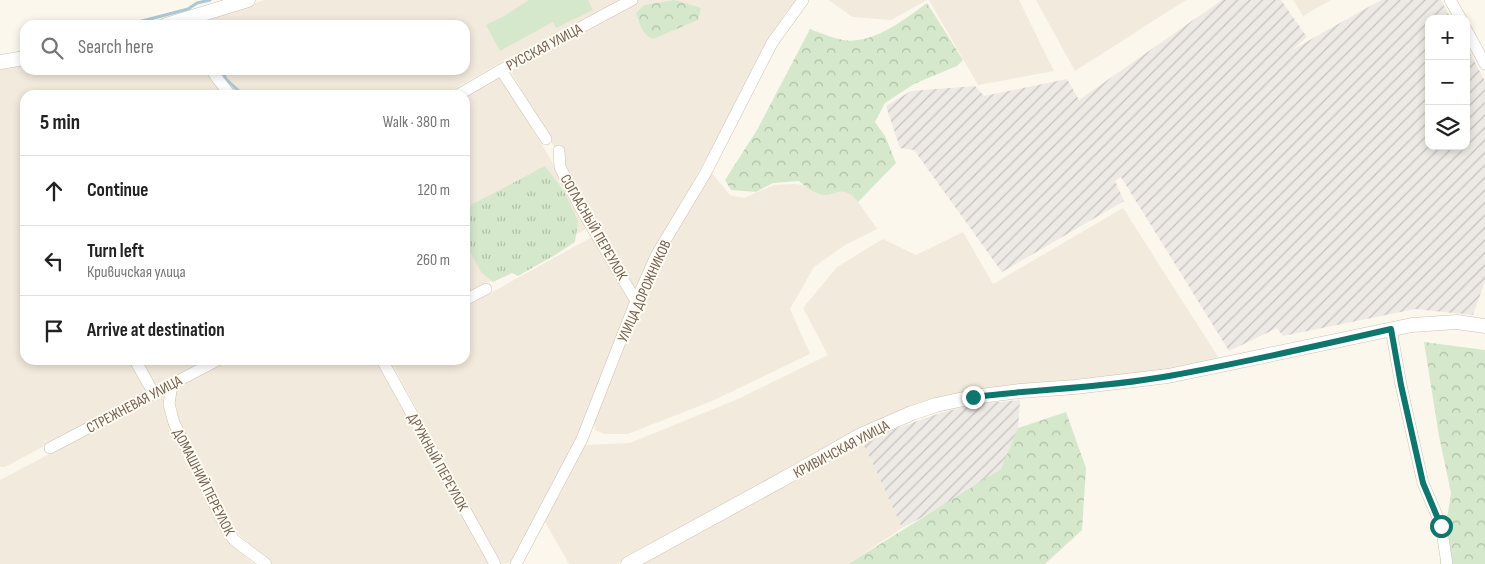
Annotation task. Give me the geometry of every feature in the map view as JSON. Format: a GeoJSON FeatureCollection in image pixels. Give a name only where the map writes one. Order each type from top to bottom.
{"type":"FeatureCollection","features":[{"type":"Feature","properties":{"kind":"street"},"geometry":{"type":"LineString","coordinates":[[192,20],[248,0]]}},
{"type":"Feature","properties":{"kind":"street","name":"РУССКАЯ УЛИЦА"},"geometry":{"type":"LineString","coordinates":[[467,90],[632,0]]}},
{"type":"Feature","properties":{"kind":"street","name":"УЛИЦА ДОРОЖНИКОВ"},"geometry":{"type":"LineString","coordinates":[[516,564],[582,439],[636,301],[657,254],[705,174],[772,43],[803,0]]}},
{"type":"Feature","properties":{"kind":"street"},"geometry":{"type":"LineString","coordinates":[[1450,0],[1458,15]]}},
{"type":"Feature","properties":{"kind":"street"},"geometry":{"type":"LineString","coordinates":[[1470,36],[1485,64]]}},
{"type":"Feature","properties":{"kind":"street"},"geometry":{"type":"LineString","coordinates":[[0,62],[20,59]]}},
{"type":"Feature","properties":{"kind":"street"},"geometry":{"type":"LineString","coordinates":[[501,70],[546,139]]}},
{"type":"Feature","properties":{"kind":"street"},"geometry":{"type":"LineString","coordinates":[[215,75],[226,90]]}},
{"type":"Feature","properties":{"kind":"street","name":"СОГЛАСНЫЙ ПЕРЕУЛОК"},"geometry":{"type":"LineString","coordinates":[[559,151],[560,167],[580,207],[636,301]]}},
{"type":"Feature","properties":{"kind":"street"},"geometry":{"type":"LineString","coordinates":[[470,297],[486,289]]}},
{"type":"Feature","properties":{"kind":"street","name":"КРИВИЧСКАЯ УЛИЦА"},"geometry":{"type":"LineString","coordinates":[[628,564],[859,436],[930,407],[973,397],[1168,376],[1412,325],[1466,322],[1485,326]]}},
{"type":"Feature","properties":{"kind":"street"},"geometry":{"type":"LineString","coordinates":[[1391,329],[1401,385],[1423,483],[1441,526],[1447,564]]}},
{"type":"Feature","properties":{"kind":"street"},"geometry":{"type":"LineString","coordinates":[[138,365],[154,394]]}},
{"type":"Feature","properties":{"kind":"street","name":"СТРЕЖНЕВАЯ УЛИЦА"},"geometry":{"type":"LineString","coordinates":[[50,448],[208,365]]}},
{"type":"Feature","properties":{"kind":"street","name":"ДРУЖНЫЙ ПЕРЕУЛОК"},"geometry":{"type":"LineString","coordinates":[[385,365],[495,564]]}},
{"type":"Feature","properties":{"kind":"street","name":"ДОМАШНИЙ ПЕРЕУЛОК"},"geometry":{"type":"LineString","coordinates":[[172,384],[170,404],[174,422],[226,528],[234,540],[266,564]]}},
{"type":"Feature","properties":{"kind":"shaded area"},"geometry":{"type":"Polygon","coordinates":[[[264,0],[626,0],[498,64],[453,90],[231,90],[221,75],[470,75],[470,20],[208,20],[264,0]]]}},
{"type":"Feature","properties":{"kind":"shaded area"},"geometry":{"type":"Polygon","coordinates":[[[637,0],[797,0],[785,13],[635,289],[510,70],[637,0]]]}},
{"type":"Feature","properties":{"kind":"shaded area"},"geometry":{"type":"Polygon","coordinates":[[[829,0],[927,0],[891,20],[852,17],[829,0]]]}},
{"type":"Feature","properties":{"kind":"shaded area"},"geometry":{"type":"Polygon","coordinates":[[[929,0],[1019,0],[1054,71],[978,85],[929,0]]]}},
{"type":"Feature","properties":{"kind":"shaded area"},"geometry":{"type":"Polygon","coordinates":[[[1036,0],[1186,0],[1075,71],[1036,0]]]}},
{"type":"Feature","properties":{"kind":"shaded area"},"geometry":{"type":"Polygon","coordinates":[[[1222,0],[1281,0],[1307,37],[1292,50],[1381,0],[1441,0],[1449,15],[1425,15],[1425,150],[1470,150],[1470,53],[1485,81],[1485,281],[1473,315],[1415,309],[1283,336],[1277,328],[1229,351],[1121,177],[1115,181],[1124,201],[1002,272],[914,150],[900,148],[886,106],[911,91],[975,86],[984,96],[1067,79],[1079,100],[1222,0]]]}},
{"type":"Feature","properties":{"kind":"shaded area"},"geometry":{"type":"Polygon","coordinates":[[[1293,0],[1331,0],[1303,16],[1293,0]]]}},
{"type":"Feature","properties":{"kind":"shaded area"},"geometry":{"type":"Polygon","coordinates":[[[20,63],[20,75],[212,75],[221,90],[20,90],[20,365],[133,365],[147,391],[5,467],[0,467],[0,67],[20,63]]]}},
{"type":"Feature","properties":{"kind":"shaded area"},"geometry":{"type":"Polygon","coordinates":[[[499,74],[547,153],[588,228],[470,292],[470,92],[499,74]]]}},
{"type":"Feature","properties":{"kind":"shaded area"},"geometry":{"type":"Polygon","coordinates":[[[711,172],[730,195],[744,198],[774,185],[794,184],[850,190],[877,229],[845,245],[814,267],[790,309],[810,354],[712,401],[628,434],[605,434],[595,430],[594,421],[659,260],[711,172]]]}},
{"type":"Feature","properties":{"kind":"shaded area"},"geometry":{"type":"Polygon","coordinates":[[[1123,208],[1220,360],[1178,371],[1031,386],[850,436],[617,564],[569,564],[544,520],[584,445],[630,443],[738,399],[828,355],[803,308],[837,267],[883,239],[916,255],[963,232],[993,284],[1123,208]]]}},
{"type":"Feature","properties":{"kind":"shaded area"},"geometry":{"type":"Polygon","coordinates":[[[592,237],[630,299],[574,448],[511,562],[503,564],[500,563],[393,365],[470,365],[470,304],[592,237]]]}},
{"type":"Feature","properties":{"kind":"shaded area"},"geometry":{"type":"Polygon","coordinates":[[[144,365],[196,365],[155,387],[144,365]]]}},
{"type":"Feature","properties":{"kind":"shaded area"},"geometry":{"type":"Polygon","coordinates":[[[216,365],[378,365],[489,564],[271,564],[230,526],[174,416],[175,387],[216,365]]]}},
{"type":"Feature","properties":{"kind":"shaded area"},"geometry":{"type":"Polygon","coordinates":[[[167,392],[170,423],[233,546],[254,564],[0,564],[0,480],[167,392]]]}},
{"type":"Feature","properties":{"kind":"shaded area"},"geometry":{"type":"Polygon","coordinates":[[[1020,400],[1018,428],[1002,469],[938,509],[902,528],[861,441],[937,414],[975,404],[1020,400]]]}},
{"type":"Feature","properties":{"kind":"shaded area"},"geometry":{"type":"Polygon","coordinates":[[[861,441],[902,528],[848,564],[641,564],[861,441]]]}},
{"type":"Feature","properties":{"kind":"green space"},"geometry":{"type":"Polygon","coordinates":[[[529,0],[588,0],[593,10],[556,28],[553,22],[500,51],[486,25],[529,0]]]}},
{"type":"Feature","properties":{"kind":"green space"},"geometry":{"type":"Polygon","coordinates":[[[675,0],[701,8],[698,20],[653,39],[646,35],[636,13],[644,5],[675,0]]]}},
{"type":"Feature","properties":{"kind":"green space"},"geometry":{"type":"Polygon","coordinates":[[[927,3],[963,60],[957,66],[914,84],[885,103],[875,122],[885,136],[896,163],[858,202],[852,196],[843,192],[826,195],[817,193],[799,181],[773,183],[756,192],[731,190],[725,180],[757,130],[810,29],[843,40],[866,39],[888,29],[927,3]]]}},
{"type":"Feature","properties":{"kind":"green space"},"geometry":{"type":"Polygon","coordinates":[[[545,166],[564,191],[578,221],[575,242],[518,276],[512,273],[493,282],[481,272],[470,251],[470,205],[545,166]]]}},
{"type":"Feature","properties":{"kind":"green space"},"geometry":{"type":"Polygon","coordinates":[[[1424,342],[1485,350],[1485,564],[1440,564],[1451,493],[1439,436],[1424,342]]]}},
{"type":"Feature","properties":{"kind":"green space"},"geometry":{"type":"Polygon","coordinates":[[[1066,412],[1086,468],[1082,530],[1045,564],[848,564],[1001,469],[1018,428],[1066,412]]]}},
{"type":"Feature","properties":{"kind":"waterway"},"geometry":{"type":"LineString","coordinates":[[146,20],[188,9],[197,3],[210,0]]}},
{"type":"Feature","properties":{"kind":"waterway"},"geometry":{"type":"LineString","coordinates":[[224,75],[238,90]]}},
{"type":"Feature","properties":{"kind":"route"},"geometry":{"type":"LineString","coordinates":[[973,397],[1168,376],[1391,329],[1401,385],[1423,483],[1441,526]]}}]}
